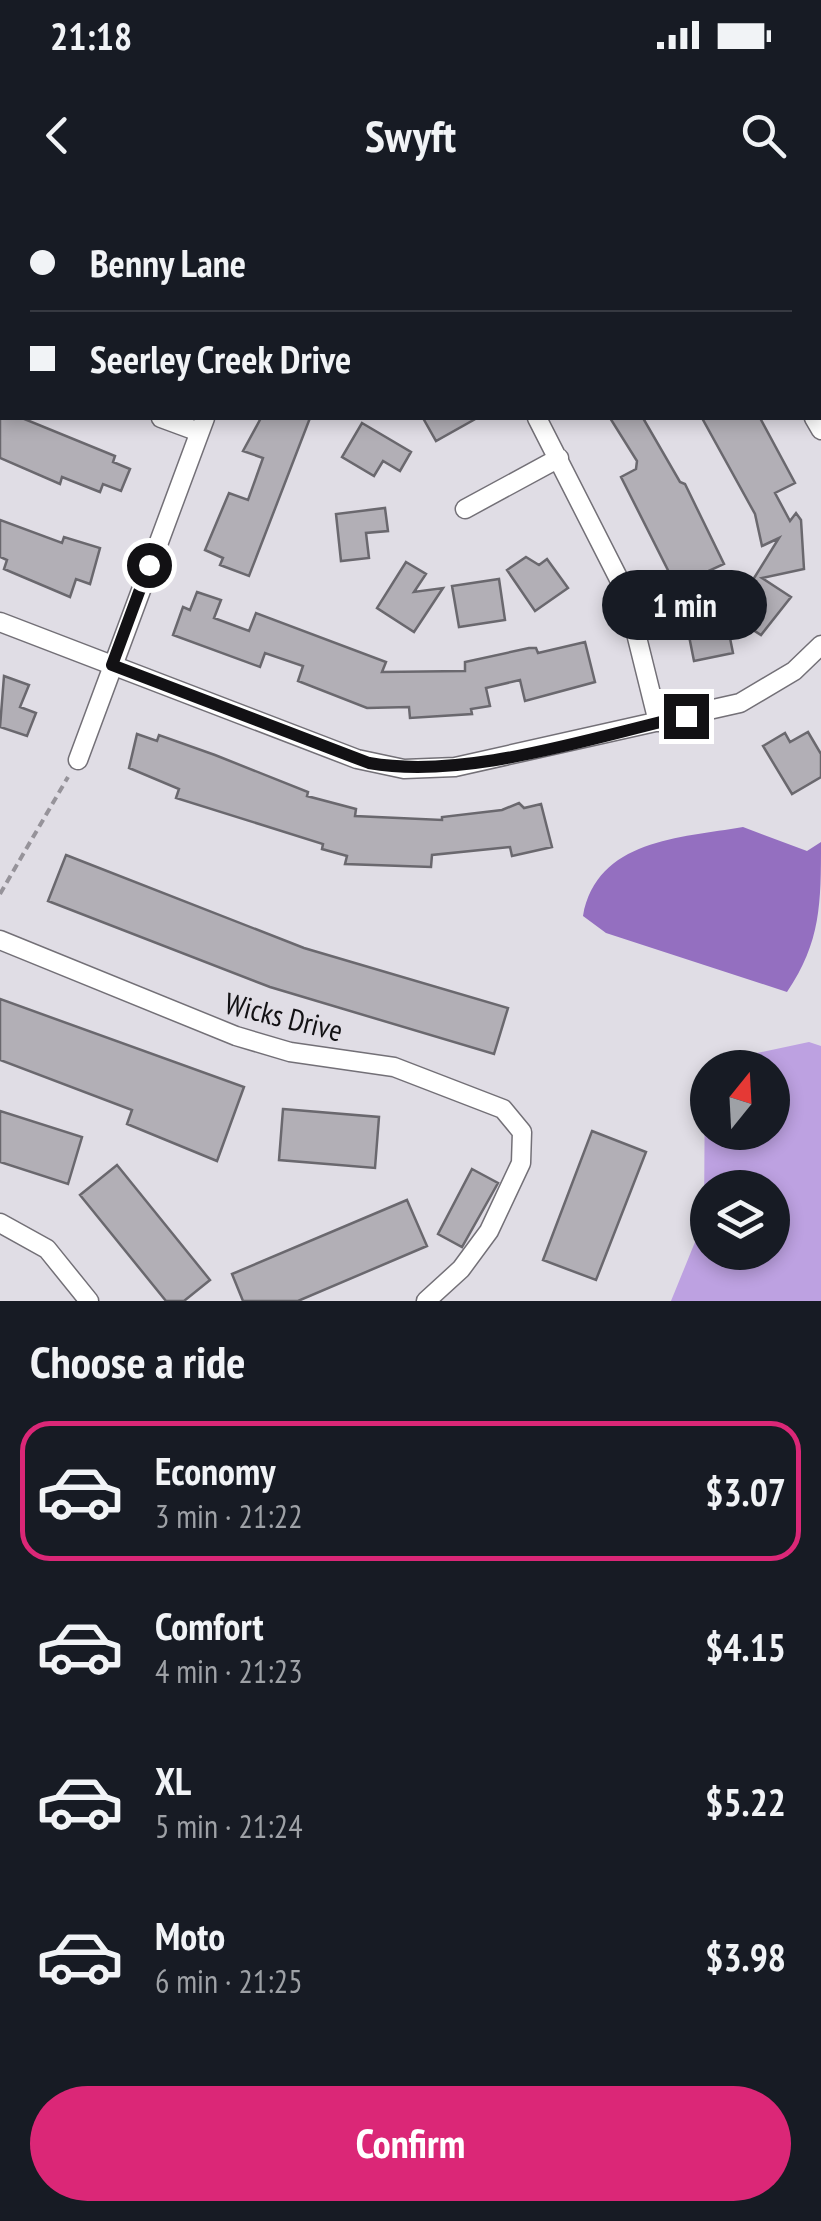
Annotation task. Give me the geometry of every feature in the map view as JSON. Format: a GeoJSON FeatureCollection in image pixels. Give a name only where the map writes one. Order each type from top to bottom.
{"type":"FeatureCollection","features":[{"type":"Feature","properties":{"kind":"street"},"geometry":{"type":"LineString","coordinates":[[78,760],[202,425],[173,420]]}},
{"type":"Feature","properties":{"kind":"street"},"geometry":{"type":"LineString","coordinates":[[537,420],[626,592],[658,722]]}},
{"type":"Feature","properties":{"kind":"street"},"geometry":{"type":"LineString","coordinates":[[465,509],[559,458]]}},
{"type":"Feature","properties":{"kind":"street"},"geometry":{"type":"LineString","coordinates":[[0,622],[357,759],[404,769],[454,767],[740,703],[768,690],[821,644]]}},
{"type":"Feature","properties":{"kind":"street","name":"Wicks Drive"},"geometry":{"type":"LineString","coordinates":[[0,940],[236,1036],[290,1052],[394,1067],[504,1108],[522,1132],[521,1163],[489,1231],[461,1269],[426,1301]]}},
{"type":"Feature","properties":{"kind":"street"},"geometry":{"type":"LineString","coordinates":[[0,1223],[47,1248],[89,1301]]}},
{"type":"Feature","properties":{"kind":"path"},"geometry":{"type":"LineString","coordinates":[[0,894],[78,760]]}},
{"type":"Feature","properties":{"kind":"shaded area"},"geometry":{"type":"Polygon","coordinates":[[[743,827],[807,851],[821,842],[813,939],[787,992],[606,933],[583,916],[591,891],[605,871],[623,857],[668,840],[743,827]]]}},
{"type":"Feature","properties":{"kind":"shaded area"},"geometry":{"type":"Polygon","coordinates":[[[809,1042],[821,1046],[821,1301],[671,1301],[690,1254],[690,1270],[790,1270],[790,1170],[704,1170],[704,1150],[790,1150],[790,1050],[771,1050],[809,1042]]]}},
{"type":"Feature","properties":{"kind":"building"},"geometry":{"type":"Polygon","coordinates":[[[0,420],[27,420],[115,456],[113,462],[130,469],[121,491],[103,484],[100,492],[62,477],[60,484],[0,458],[0,420]]]}},
{"type":"Feature","properties":{"kind":"building"},"geometry":{"type":"Polygon","coordinates":[[[260,420],[309,420],[249,576],[220,565],[223,558],[205,550],[229,493],[248,500],[263,458],[243,451],[260,420]]]}},
{"type":"Feature","properties":{"kind":"building"},"geometry":{"type":"Polygon","coordinates":[[[424,420],[473,420],[436,441],[424,420]]]}},
{"type":"Feature","properties":{"kind":"building"},"geometry":{"type":"Polygon","coordinates":[[[611,420],[644,420],[680,482],[685,484],[724,564],[676,586],[621,477],[636,469],[637,461],[611,420]]]}},
{"type":"Feature","properties":{"kind":"building"},"geometry":{"type":"Polygon","coordinates":[[[703,420],[761,420],[795,483],[775,493],[790,521],[796,513],[801,520],[804,569],[762,578],[791,597],[761,635],[733,617],[757,612],[741,599],[779,538],[762,546],[755,514],[703,420]]]}},
{"type":"Feature","properties":{"kind":"building"},"geometry":{"type":"Polygon","coordinates":[[[362,423],[411,452],[400,471],[383,461],[374,476],[342,457],[362,423]]]}},
{"type":"Feature","properties":{"kind":"building"},"geometry":{"type":"Polygon","coordinates":[[[385,508],[388,531],[366,533],[369,558],[341,561],[336,514],[385,508]]]}},
{"type":"Feature","properties":{"kind":"building"},"geometry":{"type":"Polygon","coordinates":[[[0,520],[62,543],[64,537],[100,548],[90,584],[76,579],[70,597],[4,569],[7,560],[0,557],[0,520]]]}},
{"type":"Feature","properties":{"kind":"building"},"geometry":{"type":"Polygon","coordinates":[[[526,557],[539,565],[547,559],[568,588],[535,611],[507,570],[526,557]]]}},
{"type":"Feature","properties":{"kind":"building"},"geometry":{"type":"Polygon","coordinates":[[[406,562],[426,574],[414,592],[443,588],[414,632],[377,608],[406,562]]]}},
{"type":"Feature","properties":{"kind":"building"},"geometry":{"type":"Polygon","coordinates":[[[499,579],[505,620],[459,627],[452,586],[499,579]]]}},
{"type":"Feature","properties":{"kind":"building"},"geometry":{"type":"Polygon","coordinates":[[[197,592],[221,600],[214,618],[249,631],[256,613],[386,662],[382,672],[465,671],[465,662],[529,648],[536,648],[538,653],[585,642],[595,682],[525,701],[520,680],[486,688],[490,706],[471,709],[472,714],[410,718],[409,707],[367,708],[298,681],[303,666],[265,653],[260,667],[173,635],[183,607],[190,610],[197,592]]]}},
{"type":"Feature","properties":{"kind":"building"},"geometry":{"type":"Polygon","coordinates":[[[726,618],[733,653],[694,661],[687,626],[726,618]]]}},
{"type":"Feature","properties":{"kind":"building"},"geometry":{"type":"Polygon","coordinates":[[[4,676],[29,685],[20,707],[36,713],[27,736],[0,727],[4,676]]]}},
{"type":"Feature","properties":{"kind":"building"},"geometry":{"type":"Polygon","coordinates":[[[808,732],[821,754],[821,777],[792,794],[763,746],[785,733],[790,742],[808,732]]]}},
{"type":"Feature","properties":{"kind":"building"},"geometry":{"type":"Polygon","coordinates":[[[137,734],[157,741],[159,735],[215,755],[308,792],[307,796],[356,809],[355,816],[442,820],[502,810],[519,803],[524,808],[541,804],[552,847],[512,856],[510,847],[432,855],[431,867],[345,864],[347,856],[322,849],[323,844],[176,798],[179,789],[129,768],[137,734]]]}},
{"type":"Feature","properties":{"kind":"building"},"geometry":{"type":"Polygon","coordinates":[[[66,855],[304,948],[508,1008],[494,1054],[270,987],[48,901],[66,855]]]}},
{"type":"Feature","properties":{"kind":"building"},"geometry":{"type":"Polygon","coordinates":[[[0,999],[244,1087],[217,1161],[127,1124],[132,1110],[0,1060],[0,999]]]}},
{"type":"Feature","properties":{"kind":"building"},"geometry":{"type":"Polygon","coordinates":[[[283,1109],[379,1117],[375,1168],[279,1160],[283,1109]]]}},
{"type":"Feature","properties":{"kind":"building"},"geometry":{"type":"Polygon","coordinates":[[[0,1111],[82,1137],[68,1184],[0,1162],[0,1111]]]}},
{"type":"Feature","properties":{"kind":"building"},"geometry":{"type":"Polygon","coordinates":[[[592,1131],[646,1152],[596,1280],[543,1260],[592,1131]]]}},
{"type":"Feature","properties":{"kind":"building"},"geometry":{"type":"Polygon","coordinates":[[[117,1165],[210,1280],[184,1301],[166,1301],[80,1195],[117,1165]]]}},
{"type":"Feature","properties":{"kind":"building"},"geometry":{"type":"Polygon","coordinates":[[[472,1169],[498,1183],[462,1247],[438,1234],[472,1169]]]}},
{"type":"Feature","properties":{"kind":"building"},"geometry":{"type":"Polygon","coordinates":[[[407,1200],[427,1246],[298,1301],[243,1301],[232,1274],[407,1200]]]}},
{"type":"Feature","properties":{"kind":"route"},"geometry":{"type":"LineString","coordinates":[[149,565],[112,665],[369,763],[425,770],[454,767],[686,716]]}}]}
